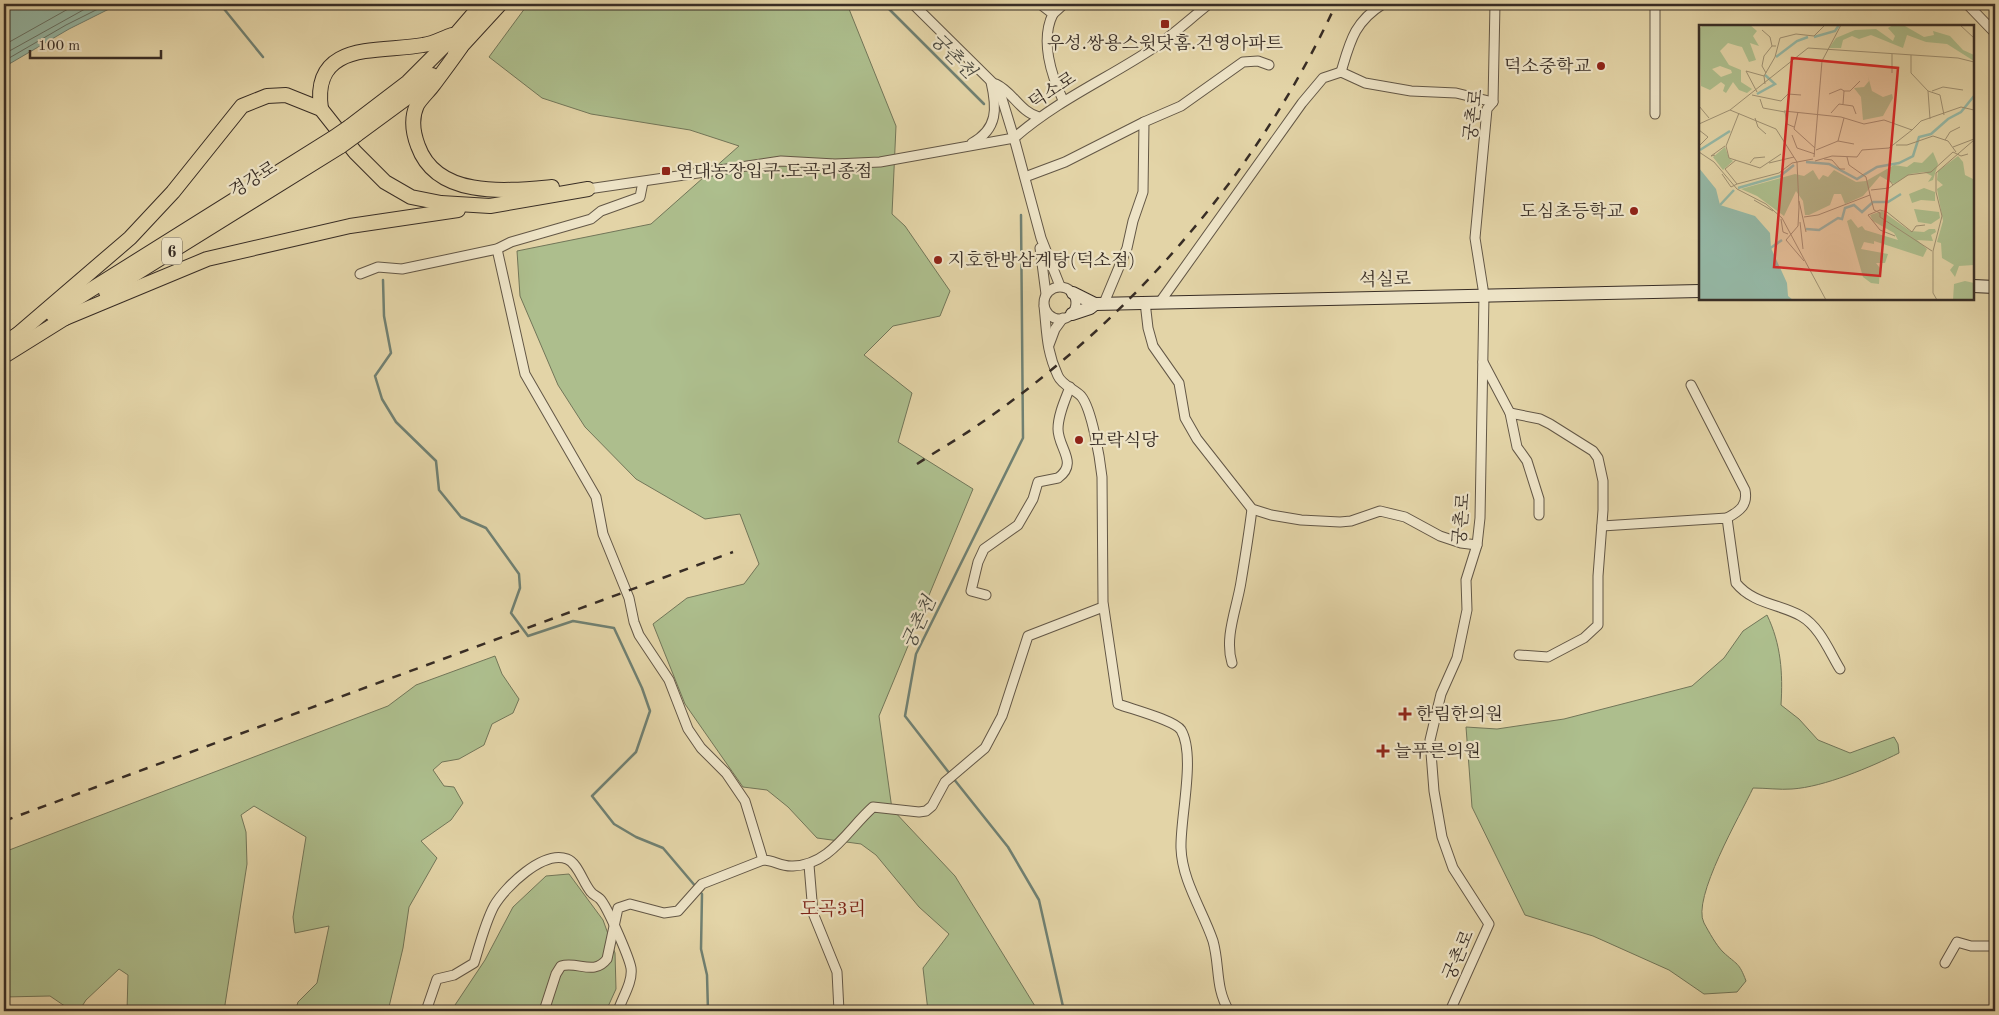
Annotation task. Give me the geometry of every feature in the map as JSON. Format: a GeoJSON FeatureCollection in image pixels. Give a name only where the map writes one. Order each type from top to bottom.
{"type":"FeatureCollection","features":[{"type":"Feature","properties":{"kind":"main road","name":"경강로"},"geometry":{"type":"LineString","coordinates":[[352,131],[408,82],[457,33],[482,4]]}},
{"type":"Feature","properties":{"kind":"main road","name":"경강로"},"geometry":{"type":"LineString","coordinates":[[4,356],[420,88],[500,4]]}},
{"type":"Feature","properties":{"kind":"main road"},"geometry":{"type":"LineString","coordinates":[[457,33],[425,45],[361,50],[338,58],[330,66],[323,78],[318,93],[321,109],[355,152],[385,182],[411,197],[441,203],[490,206]]}},
{"type":"Feature","properties":{"kind":"main road"},"geometry":{"type":"LineString","coordinates":[[461,47],[418,105],[414,118],[413,133],[421,155],[431,166],[455,184],[508,190],[554,186],[588,189]]}},
{"type":"Feature","properties":{"kind":"main road"},"geometry":{"type":"LineString","coordinates":[[17,335],[130,238],[173,192],[242,106],[267,96],[286,95],[321,109]]}},
{"type":"Feature","properties":{"kind":"main road","name":"경강로"},"geometry":{"type":"LineString","coordinates":[[4,343],[337,142]]}},
{"type":"Feature","properties":{"kind":"main road"},"geometry":{"type":"LineString","coordinates":[[65,318],[207,259],[350,226],[490,206],[588,189]]}},
{"type":"Feature","properties":{"kind":"street"},"geometry":{"type":"LineString","coordinates":[[913,4],[999,89],[1041,238],[1060,286],[1054,287],[1046,294]]}},
{"type":"Feature","properties":{"kind":"street"},"geometry":{"type":"LineString","coordinates":[[1040,4],[1053,14]]}},
{"type":"Feature","properties":{"kind":"street"},"geometry":{"type":"LineString","coordinates":[[1063,100],[1052,68],[1047,44],[1048,25],[1053,14],[1064,4]]}},
{"type":"Feature","properties":{"kind":"street","name":"덕소로"},"geometry":{"type":"LineString","coordinates":[[1014,138],[1063,100],[1156,46],[1209,4]]}},
{"type":"Feature","properties":{"kind":"street"},"geometry":{"type":"LineString","coordinates":[[1341,72],[1352,34],[1372,10],[1383,4]]}},
{"type":"Feature","properties":{"kind":"street","name":"궁촌로"},"geometry":{"type":"LineString","coordinates":[[1450,1011],[1489,924],[1453,868],[1442,837],[1434,790],[1430,740],[1441,694],[1457,658],[1467,610],[1466,580],[1477,545],[1480,518],[1484,295],[1475,238],[1487,110],[1492,102],[1495,4]]}},
{"type":"Feature","properties":{"kind":"street"},"geometry":{"type":"LineString","coordinates":[[1655,4],[1655,114]]}},
{"type":"Feature","properties":{"kind":"street"},"geometry":{"type":"LineString","coordinates":[[1967,4],[1995,33]]}},
{"type":"Feature","properties":{"kind":"street"},"geometry":{"type":"LineString","coordinates":[[1025,177],[1065,162],[1144,122],[1181,106],[1243,62],[1258,61],[1269,65]]}},
{"type":"Feature","properties":{"kind":"street"},"geometry":{"type":"LineString","coordinates":[[1160,302],[1302,103],[1323,78],[1341,72],[1365,83],[1411,91],[1456,92],[1492,102]]}},
{"type":"Feature","properties":{"kind":"street"},"geometry":{"type":"LineString","coordinates":[[991,82],[1006,88],[1029,114],[1039,117]]}},
{"type":"Feature","properties":{"kind":"street"},"geometry":{"type":"LineString","coordinates":[[965,147],[989,131],[994,121],[996,104],[991,82]]}},
{"type":"Feature","properties":{"kind":"street"},"geometry":{"type":"LineString","coordinates":[[1044,306],[1049,315],[1068,316],[1100,304],[1127,248],[1133,221],[1143,192],[1144,122]]}},
{"type":"Feature","properties":{"kind":"street"},"geometry":{"type":"LineString","coordinates":[[588,189],[781,162],[835,164],[880,162],[1014,138]]}},
{"type":"Feature","properties":{"kind":"street"},"geometry":{"type":"LineString","coordinates":[[360,274],[378,267],[402,269],[497,249],[528,236],[591,219],[601,212],[640,197],[642,182]]}},
{"type":"Feature","properties":{"kind":"street"},"geometry":{"type":"LineString","coordinates":[[1041,238],[1046,294],[1044,306],[1046,342],[1059,379],[1082,397],[1100,458],[1104,607],[1118,704],[1166,721],[1180,729],[1186,743],[1187,758],[1182,855],[1197,905],[1213,942],[1220,997],[1229,1011]]}},
{"type":"Feature","properties":{"kind":"street"},"geometry":{"type":"LineString","coordinates":[[497,249],[525,374],[596,497],[603,534],[629,598],[634,622],[640,635],[669,680],[688,729],[701,748],[726,773],[745,801],[763,860]]}},
{"type":"Feature","properties":{"kind":"street","name":"석실로"},"geometry":{"type":"LineString","coordinates":[[1060,286],[1100,304],[1699,291]]}},
{"type":"Feature","properties":{"kind":"street"},"geometry":{"type":"LineString","coordinates":[[1974,286],[1995,287]]}},
{"type":"Feature","properties":{"kind":"street"},"geometry":{"type":"LineString","coordinates":[[1049,353],[1049,340],[1076,304],[1073,293]]}},
{"type":"Feature","properties":{"kind":"street"},"geometry":{"type":"LineString","coordinates":[[1145,302],[1148,328],[1153,346],[1179,383],[1185,418],[1197,438],[1252,509],[1271,515],[1301,520],[1340,522],[1350,521],[1380,511],[1405,517],[1440,536],[1462,543],[1477,545]]}},
{"type":"Feature","properties":{"kind":"street"},"geometry":{"type":"LineString","coordinates":[[1483,362],[1510,413],[1517,447],[1527,462],[1539,499],[1539,515]]}},
{"type":"Feature","properties":{"kind":"street"},"geometry":{"type":"LineString","coordinates":[[1602,526],[1728,518],[1744,506],[1747,499],[1745,490],[1691,384]]}},
{"type":"Feature","properties":{"kind":"street"},"geometry":{"type":"LineString","coordinates":[[986,594],[971,591],[978,562],[984,550],[1018,525],[1033,499],[1038,482],[1058,478],[1067,467],[1068,458],[1060,441],[1058,429],[1070,387]]}},
{"type":"Feature","properties":{"kind":"street"},"geometry":{"type":"LineString","coordinates":[[1510,413],[1540,419],[1550,424],[1593,451],[1601,466],[1602,526],[1598,576],[1598,625],[1584,638],[1548,657],[1519,655]]}},
{"type":"Feature","properties":{"kind":"street"},"geometry":{"type":"LineString","coordinates":[[1232,663],[1228,650],[1229,640],[1241,582],[1252,509]]}},
{"type":"Feature","properties":{"kind":"street"},"geometry":{"type":"LineString","coordinates":[[1728,518],[1736,583],[1741,589],[1764,603],[1792,612],[1810,623],[1819,633],[1840,669]]}},
{"type":"Feature","properties":{"kind":"street"},"geometry":{"type":"LineString","coordinates":[[544,1011],[556,974],[561,966],[570,964],[592,969],[602,966],[607,959],[618,908],[630,904],[664,913],[678,911],[702,884],[763,860],[771,860],[778,866],[809,865],[836,846],[873,807],[926,811],[932,806],[948,780],[985,748],[1002,716],[1028,636],[1104,607]]}},
{"type":"Feature","properties":{"kind":"street"},"geometry":{"type":"LineString","coordinates":[[426,1011],[437,979],[454,975],[474,963],[488,918],[495,904],[516,880],[543,860],[556,857],[568,859],[575,865],[583,882],[592,894],[601,899],[614,925],[631,968],[630,981],[618,1011]]}},
{"type":"Feature","properties":{"kind":"street"},"geometry":{"type":"LineString","coordinates":[[809,865],[813,913],[837,972],[839,1011]]}},
{"type":"Feature","properties":{"kind":"street"},"geometry":{"type":"LineString","coordinates":[[1945,963],[1957,942],[1971,946],[1995,946]]}},
{"type":"Feature","properties":{"kind":"shaded area"},"geometry":{"type":"Polygon","coordinates":[[[528,4],[847,4],[896,126],[892,214],[905,226],[950,291],[940,316],[893,326],[864,355],[912,393],[898,442],[973,489],[879,716],[892,809],[955,876],[1038,1011],[928,1011],[923,968],[949,934],[919,907],[876,855],[861,844],[817,838],[788,807],[767,790],[743,787],[685,704],[653,624],[687,598],[744,584],[759,564],[740,514],[705,519],[636,479],[585,427],[558,385],[520,296],[517,251],[651,224],[739,146],[690,130],[591,114],[542,98],[489,57],[528,4]]]}},
{"type":"Feature","properties":{"kind":"shaded area"},"geometry":{"type":"Polygon","coordinates":[[[1767,615],[1772,626],[1780,659],[1781,705],[1799,719],[1818,740],[1850,753],[1894,737],[1898,744],[1899,753],[1861,770],[1818,784],[1792,789],[1753,788],[1719,856],[1704,895],[1702,911],[1704,923],[1718,946],[1739,967],[1746,981],[1737,992],[1704,994],[1669,970],[1593,936],[1525,915],[1472,807],[1466,727],[1497,729],[1564,719],[1692,686],[1724,658],[1743,631],[1767,615]]]}},
{"type":"Feature","properties":{"kind":"shaded area"},"geometry":{"type":"Polygon","coordinates":[[[495,656],[502,674],[519,699],[513,713],[492,724],[484,745],[459,759],[442,762],[433,770],[444,786],[454,787],[463,803],[451,820],[421,841],[437,858],[409,907],[403,948],[388,1011],[295,1011],[298,1002],[317,983],[329,926],[295,933],[293,917],[306,837],[254,806],[241,815],[246,832],[247,864],[224,1011],[127,1011],[128,975],[119,969],[86,1000],[79,1011],[72,1011],[50,996],[4,997],[4,852],[388,706],[416,685],[495,656]]]}},
{"type":"Feature","properties":{"kind":"shaded area"},"geometry":{"type":"Polygon","coordinates":[[[569,874],[603,920],[615,953],[616,989],[606,1011],[451,1011],[485,960],[513,907],[546,876],[569,874]]]}},
{"type":"Feature","properties":{"kind":"water"},"geometry":{"type":"Polygon","coordinates":[[[4,4],[119,4],[69,29],[4,67],[4,4]]]}},
{"type":"Feature","properties":{"kind":"waterway"},"geometry":{"type":"LineString","coordinates":[[220,4],[263,57]]}},
{"type":"Feature","properties":{"kind":"waterway","name":"궁촌천"},"geometry":{"type":"LineString","coordinates":[[884,4],[984,104]]}},
{"type":"Feature","properties":{"kind":"waterway","name":"궁촌천"},"geometry":{"type":"LineString","coordinates":[[950,774],[905,716],[916,654],[1023,438],[1021,215]]}},
{"type":"Feature","properties":{"kind":"waterway"},"geometry":{"type":"LineString","coordinates":[[383,280],[384,316],[391,353],[375,376],[382,399],[396,422],[436,461],[439,490],[461,517],[486,528],[519,574],[520,588],[511,613],[528,636],[573,621],[614,628],[642,688],[650,711],[636,752],[592,796],[614,824],[636,837],[663,848],[702,894],[701,949],[707,975],[708,1011]]}},
{"type":"Feature","properties":{"kind":"waterway","name":"궁촌천"},"geometry":{"type":"LineString","coordinates":[[953,778],[1008,847],[1039,900],[1064,1011]]}},
{"type":"Feature","properties":{"kind":"railway"},"geometry":{"type":"LineString","coordinates":[[917,464],[973,428],[1036,382],[1089,337],[1139,289],[1186,237],[1230,183],[1269,125],[1305,66],[1336,4]]}},
{"type":"Feature","properties":{"kind":"railway"},"geometry":{"type":"LineString","coordinates":[[4,821],[733,552]]}},
{"type":"Feature","properties":{"kind":"place","name":"우성.쌍용스윗닷홈.건영아파트"},"geometry":{"type":"Point","coordinates":[1165,24]}},
{"type":"Feature","properties":{"kind":"place","name":"덕소중학교"},"geometry":{"type":"Point","coordinates":[1601,66]}},
{"type":"Feature","properties":{"kind":"place","name":"연대농장입구.도곡리종점"},"geometry":{"type":"Point","coordinates":[666,171]}},
{"type":"Feature","properties":{"kind":"place","name":"도심초등학교"},"geometry":{"type":"Point","coordinates":[1634,211]}},
{"type":"Feature","properties":{"kind":"place","name":"지호한방삼계탕(덕소점)"},"geometry":{"type":"Point","coordinates":[938,260]}},
{"type":"Feature","properties":{"kind":"place","name":"모락식당"},"geometry":{"type":"Point","coordinates":[1079,440]}},
{"type":"Feature","properties":{"kind":"place","name":"한림한의원"},"geometry":{"type":"Point","coordinates":[1405,714]}},
{"type":"Feature","properties":{"kind":"place","name":"늘푸른의원"},"geometry":{"type":"Point","coordinates":[1383,751]}},
{"type":"Feature","properties":{"kind":"district","name":"도곡3리"},"geometry":{"type":"Point","coordinates":[833,908]}}]}
